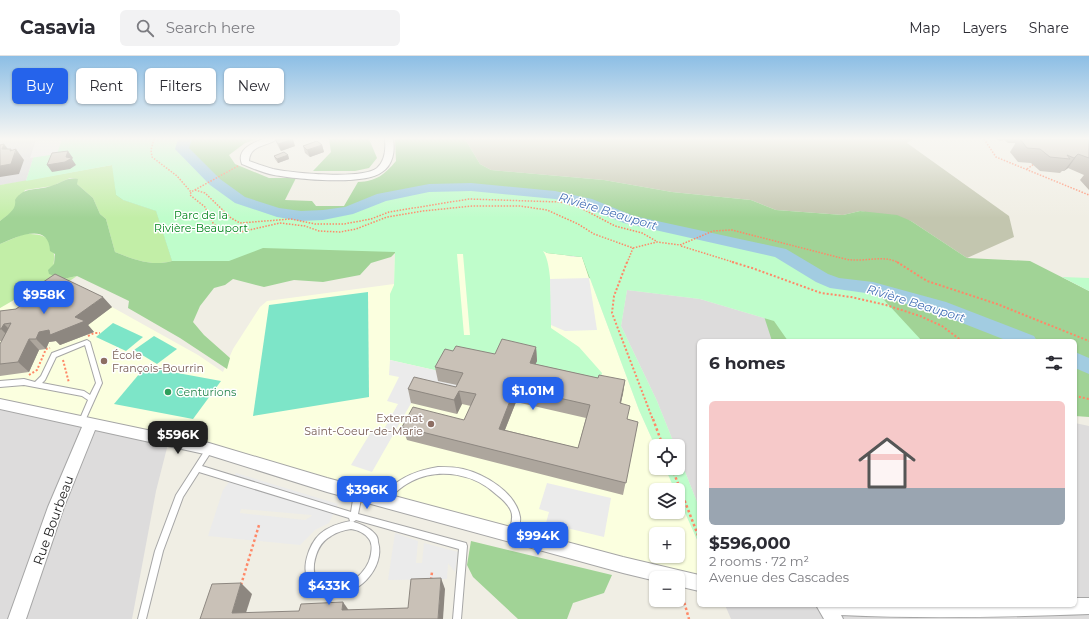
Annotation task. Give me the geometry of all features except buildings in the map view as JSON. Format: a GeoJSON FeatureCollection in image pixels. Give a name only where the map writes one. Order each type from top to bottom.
{"type":"FeatureCollection","features":[{"type":"Feature","properties":{"kind":"street"},"geometry":{"type":"LineString","coordinates":[[254,165],[274,172],[364,177],[375,174],[384,165]]}},
{"type":"Feature","properties":{"kind":"street"},"geometry":{"type":"LineString","coordinates":[[0,404],[209,449],[358,493],[622,565],[697,583]]}},
{"type":"Feature","properties":{"kind":"street","name":"Rue Bourbeau"},"geometry":{"type":"LineString","coordinates":[[17,619],[87,422]]}},
{"type":"Feature","properties":{"kind":"street"},"geometry":{"type":"LineString","coordinates":[[852,607],[1003,614],[1089,606]]}},
{"type":"Feature","properties":{"kind":"street"},"geometry":{"type":"LineString","coordinates":[[826,607],[834,619]]}},
{"type":"Feature","properties":{"kind":"lane"},"geometry":{"type":"LineString","coordinates":[[37,384],[42,378],[54,355],[87,342],[99,383],[91,399],[87,422]]}},
{"type":"Feature","properties":{"kind":"lane"},"geometry":{"type":"LineString","coordinates":[[0,384],[20,381],[84,394],[91,399]]}},
{"type":"Feature","properties":{"kind":"lane"},"geometry":{"type":"LineString","coordinates":[[142,619],[159,551],[180,495],[209,449]]}},
{"type":"Feature","properties":{"kind":"lane"},"geometry":{"type":"LineString","coordinates":[[197,468],[353,516],[463,546],[457,619]]}},
{"type":"Feature","properties":{"kind":"lane"},"geometry":{"type":"LineString","coordinates":[[384,500],[397,486],[415,476],[436,471],[469,473],[484,479],[497,488],[513,507],[516,517],[513,535]]}},
{"type":"Feature","properties":{"kind":"lane"},"geometry":{"type":"LineString","coordinates":[[351,525],[358,493]]}},
{"type":"Feature","properties":{"kind":"lane"},"geometry":{"type":"LineString","coordinates":[[351,525],[364,529],[371,535],[375,544],[375,557],[368,573],[357,583],[343,589],[329,590],[315,582],[309,571],[310,556],[316,543],[326,534],[339,527],[351,525]]}},
{"type":"Feature","properties":{"kind":"path"},"geometry":{"type":"LineString","coordinates":[[163,165],[177,176],[192,192],[190,195],[205,207],[213,223],[219,229],[236,233],[248,232],[280,223],[305,226],[319,231],[340,232],[356,229],[387,217],[423,211],[472,206],[520,206],[547,210],[578,224],[594,234],[633,248],[657,242],[680,245],[709,256],[752,268],[821,293],[851,297],[886,305],[920,316],[942,326],[959,339]]}},
{"type":"Feature","properties":{"kind":"path"},"geometry":{"type":"LineString","coordinates":[[192,192],[239,165]]}},
{"type":"Feature","properties":{"kind":"path"},"geometry":{"type":"LineString","coordinates":[[1017,165],[1089,195]]}},
{"type":"Feature","properties":{"kind":"path"},"geometry":{"type":"LineString","coordinates":[[1027,169],[1032,165]]}},
{"type":"Feature","properties":{"kind":"path"},"geometry":{"type":"LineString","coordinates":[[195,190],[205,193],[231,218],[240,222],[291,218],[315,224],[344,224],[371,219],[389,212],[469,199],[560,202],[579,207],[615,226],[642,233],[657,242]]}},
{"type":"Feature","properties":{"kind":"path"},"geometry":{"type":"LineString","coordinates":[[680,245],[713,232],[732,230],[853,260],[893,260],[927,281],[997,304],[1089,341]]}},
{"type":"Feature","properties":{"kind":"path"},"geometry":{"type":"LineString","coordinates":[[633,248],[614,296],[612,314],[661,439]]}},
{"type":"Feature","properties":{"kind":"path"},"geometry":{"type":"LineString","coordinates":[[22,376],[29,376],[37,370],[46,349]]}},
{"type":"Feature","properties":{"kind":"path"},"geometry":{"type":"LineString","coordinates":[[64,351],[62,355],[70,387],[66,390]]}},
{"type":"Feature","properties":{"kind":"path"},"geometry":{"type":"LineString","coordinates":[[1077,396],[1089,399]]}},
{"type":"Feature","properties":{"kind":"path"},"geometry":{"type":"LineString","coordinates":[[675,475],[697,533]]}},
{"type":"Feature","properties":{"kind":"path"},"geometry":{"type":"LineString","coordinates":[[241,586],[259,525]]}},
{"type":"Feature","properties":{"kind":"path"},"geometry":{"type":"LineString","coordinates":[[431,584],[432,572]]}},
{"type":"Feature","properties":{"kind":"path"},"geometry":{"type":"LineString","coordinates":[[685,605],[689,619]]}},
{"type":"Feature","properties":{"kind":"shaded area"},"geometry":{"type":"Polygon","coordinates":[[[0,165],[31,165],[26,181],[0,185],[0,165]]]}},
{"type":"Feature","properties":{"kind":"shaded area"},"geometry":{"type":"Polygon","coordinates":[[[482,165],[938,165],[1009,216],[1014,237],[967,258],[911,221],[860,211],[843,215],[776,210],[751,200],[672,192],[604,180],[491,170],[482,165]]]}},
{"type":"Feature","properties":{"kind":"shaded area","name":"Externat Saint-Coeur-de-Marie"},"geometry":{"type":"Polygon","coordinates":[[[510,239],[572,257],[582,257],[639,410],[652,439],[649,439],[649,475],[668,475],[672,483],[649,483],[649,519],[685,519],[685,513],[697,540],[697,582],[685,579],[685,571],[655,571],[209,449],[0,404],[0,308],[45,282],[112,307],[198,355],[223,372],[233,349],[260,307],[267,301],[394,284],[395,252],[510,239]]]}},
{"type":"Feature","properties":{"kind":"shaded area"},"geometry":{"type":"Polygon","coordinates":[[[589,278],[597,330],[565,331],[551,325],[550,279],[589,278]]]}},
{"type":"Feature","properties":{"kind":"shaded area"},"geometry":{"type":"Polygon","coordinates":[[[627,290],[700,299],[774,321],[787,339],[697,339],[697,502],[685,472],[685,439],[672,439],[657,401],[621,326],[627,290]]]}},
{"type":"Feature","properties":{"kind":"shaded area"},"geometry":{"type":"Polygon","coordinates":[[[390,360],[443,372],[465,387],[418,391],[372,472],[351,465],[371,432],[384,429],[398,404],[387,401],[399,377],[389,375],[390,360]]]}},
{"type":"Feature","properties":{"kind":"shaded area"},"geometry":{"type":"Polygon","coordinates":[[[0,404],[169,440],[156,491],[132,619],[0,619],[0,404]]]}},
{"type":"Feature","properties":{"kind":"shaded area"},"geometry":{"type":"Polygon","coordinates":[[[1077,423],[1089,426],[1089,619],[731,619],[726,607],[1077,607],[1077,423]]]}},
{"type":"Feature","properties":{"kind":"shaded area"},"geometry":{"type":"Polygon","coordinates":[[[236,473],[338,504],[329,523],[315,530],[300,545],[208,536],[223,490],[236,473]],[[241,509],[240,513],[305,520],[312,516],[241,509]]]}},
{"type":"Feature","properties":{"kind":"shaded area"},"geometry":{"type":"Polygon","coordinates":[[[547,483],[611,498],[604,537],[546,523],[549,512],[539,509],[547,483]]]}},
{"type":"Feature","properties":{"kind":"shaded area"},"geometry":{"type":"Polygon","coordinates":[[[395,533],[418,541],[416,563],[422,563],[424,543],[458,552],[455,572],[448,563],[447,579],[388,580],[395,533]]]}},
{"type":"Feature","properties":{"kind":"green space","name":"Parc de la Rivière-Beauport"},"geometry":{"type":"Polygon","coordinates":[[[31,165],[111,165],[26,181],[31,165]]]}},
{"type":"Feature","properties":{"kind":"green space"},"geometry":{"type":"Polygon","coordinates":[[[112,165],[123,200],[156,211],[172,261],[165,263],[150,263],[136,260],[115,252],[106,219],[100,214],[93,198],[77,184],[77,179],[70,178],[52,186],[25,190],[13,211],[0,221],[0,185],[112,165]]]}},
{"type":"Feature","properties":{"kind":"green space","name":"Parc de la Rivière-Beauport"},"geometry":{"type":"Polygon","coordinates":[[[112,165],[198,165],[215,182],[240,200],[277,212],[301,216],[323,215],[348,211],[382,197],[429,188],[471,187],[555,195],[587,202],[630,220],[780,253],[822,278],[836,284],[873,288],[920,339],[787,339],[774,321],[700,299],[627,290],[621,326],[657,401],[672,439],[652,439],[639,410],[582,257],[547,253],[543,251],[550,277],[551,328],[579,347],[602,373],[597,392],[443,372],[390,360],[390,294],[394,285],[395,252],[263,248],[229,261],[172,261],[156,211],[123,200],[116,195],[112,165]],[[457,254],[464,335],[470,335],[463,254],[457,254]]]}},
{"type":"Feature","properties":{"kind":"green space"},"geometry":{"type":"Polygon","coordinates":[[[238,165],[269,178],[296,178],[285,200],[312,201],[316,206],[344,206],[358,182],[375,179],[384,174],[392,165],[482,165],[491,170],[604,180],[672,192],[751,200],[776,210],[843,215],[860,211],[897,215],[911,221],[967,258],[1030,261],[1089,291],[1089,417],[1077,416],[1077,339],[771,339],[762,310],[740,298],[603,283],[589,278],[582,257],[547,253],[534,243],[396,252],[391,257],[371,263],[360,275],[323,282],[294,280],[264,287],[233,279],[225,285],[214,288],[200,306],[193,322],[204,335],[230,358],[227,369],[180,338],[128,308],[129,301],[77,276],[63,279],[49,274],[48,270],[54,264],[55,254],[50,251],[48,242],[44,236],[38,234],[23,235],[0,244],[0,221],[13,209],[15,200],[22,193],[55,185],[67,180],[78,179],[77,184],[93,198],[100,214],[106,219],[115,252],[136,260],[150,263],[165,263],[172,261],[156,211],[123,200],[116,195],[113,166],[238,165]]]}},
{"type":"Feature","properties":{"kind":"green space"},"geometry":{"type":"Polygon","coordinates":[[[318,165],[371,165],[369,168],[355,171],[313,171],[318,165]]]}},
{"type":"Feature","properties":{"kind":"green space"},"geometry":{"type":"Polygon","coordinates":[[[24,234],[40,235],[45,237],[51,243],[53,248],[54,265],[63,279],[77,276],[53,292],[45,282],[0,308],[0,244],[24,234]]]}},
{"type":"Feature","properties":{"kind":"green space"},"geometry":{"type":"Polygon","coordinates":[[[1062,277],[1089,278],[1089,291],[1062,277]]]}},
{"type":"Feature","properties":{"kind":"green space"},"geometry":{"type":"Polygon","coordinates":[[[368,292],[369,397],[253,416],[269,305],[368,292]]]}},
{"type":"Feature","properties":{"kind":"green space"},"geometry":{"type":"Polygon","coordinates":[[[113,323],[143,337],[126,351],[96,337],[113,323]]]}},
{"type":"Feature","properties":{"kind":"green space"},"geometry":{"type":"Polygon","coordinates":[[[154,336],[177,349],[157,364],[134,350],[154,336]]]}},
{"type":"Feature","properties":{"kind":"green space","name":"Centurions"},"geometry":{"type":"Polygon","coordinates":[[[145,367],[221,381],[193,419],[114,404],[145,367]]]}},
{"type":"Feature","properties":{"kind":"green space"},"geometry":{"type":"Polygon","coordinates":[[[685,472],[697,502],[697,540],[685,513],[685,483],[672,483],[668,475],[685,475],[685,472]]]}},
{"type":"Feature","properties":{"kind":"green space"},"geometry":{"type":"Polygon","coordinates":[[[471,541],[612,575],[604,593],[573,603],[567,619],[518,619],[473,577],[467,565],[471,541]]]}},
{"type":"Feature","properties":{"kind":"waterway","name":"Rivière Beauport"},"geometry":{"type":"LineString","coordinates":[[198,165],[215,182],[240,200],[277,212],[301,216],[323,215],[348,211],[382,197],[429,188],[471,187],[555,195],[587,202],[630,220],[780,253],[822,278],[836,284],[873,288],[940,307],[1022,339]]}},
{"type":"Feature","properties":{"kind":"waterway","name":"Rivière Beauport"},"geometry":{"type":"LineString","coordinates":[[1077,361],[1089,366]]}},
{"type":"Feature","properties":{"kind":"place","name":"École François-Bourrin"},"geometry":{"type":"Point","coordinates":[104,361]}},
{"type":"Feature","properties":{"kind":"place","name":"Centurions"},"geometry":{"type":"Point","coordinates":[168,392]}},
{"type":"Feature","properties":{"kind":"place","name":"Externat Saint-Coeur-de-Marie"},"geometry":{"type":"Point","coordinates":[431,424]}}]}
